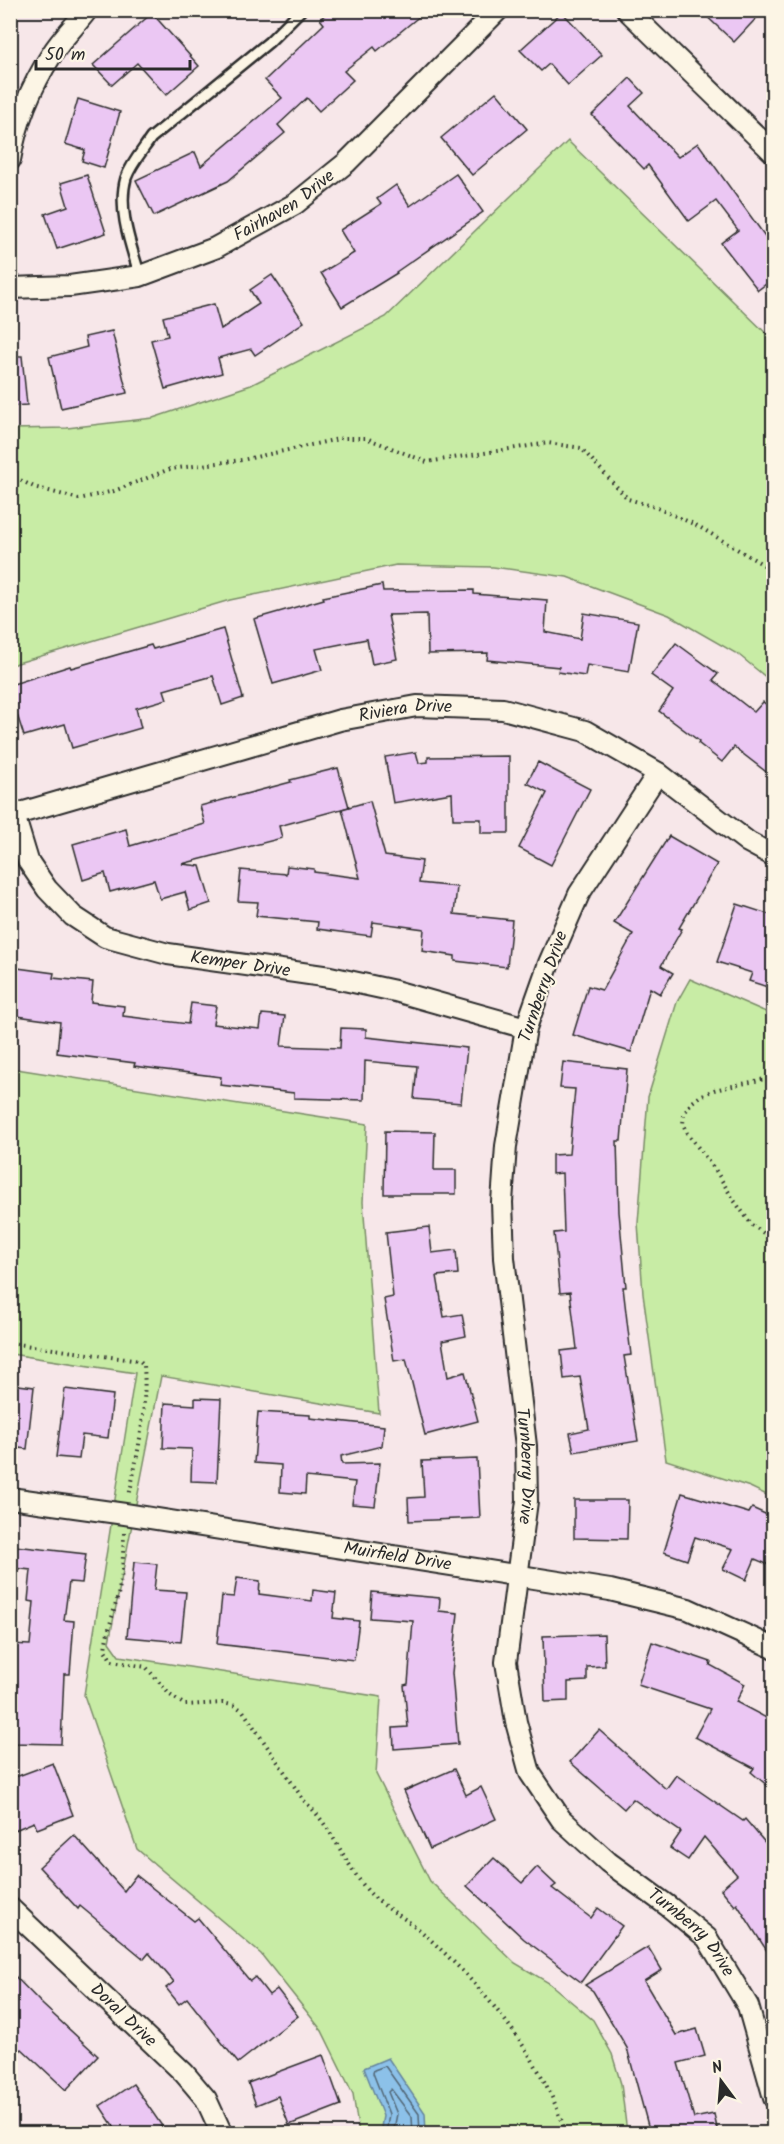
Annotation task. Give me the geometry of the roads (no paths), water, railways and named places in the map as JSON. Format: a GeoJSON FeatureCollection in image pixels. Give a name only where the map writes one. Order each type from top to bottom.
{"type":"FeatureCollection","features":[{"type":"Feature","properties":{"kind":"street"},"geometry":{"type":"LineString","coordinates":[[10,160],[32,89],[53,52],[87,10]]}},
{"type":"Feature","properties":{"kind":"street","name":"Fairhaven Drive"},"geometry":{"type":"LineString","coordinates":[[10,288],[70,286],[140,276],[215,248],[295,204],[346,163],[498,10]]}},
{"type":"Feature","properties":{"kind":"street"},"geometry":{"type":"LineString","coordinates":[[627,10],[774,153]]}},
{"type":"Feature","properties":{"kind":"street","name":"Riviera Drive"},"geometry":{"type":"LineString","coordinates":[[12,816],[340,720],[417,706],[503,709],[585,731],[658,773],[748,842],[774,856]]}},
{"type":"Feature","properties":{"kind":"street","name":"Turnberry Drive"},"geometry":{"type":"LineString","coordinates":[[658,773],[579,894],[549,963],[526,1028],[506,1146],[502,1202],[504,1258],[526,1446],[527,1501],[506,1662],[516,1722],[530,1773],[561,1819],[608,1862],[707,1938],[748,2006],[774,2098]]}},
{"type":"Feature","properties":{"kind":"street","name":"Kemper Drive"},"geometry":{"type":"LineString","coordinates":[[12,816],[27,861],[47,889],[73,916],[105,937],[168,954],[330,976],[395,991],[526,1028]]}},
{"type":"Feature","properties":{"kind":"street","name":"Muirfield Drive"},"geometry":{"type":"LineString","coordinates":[[10,1498],[610,1590],[688,1609],[774,1648]]}},
{"type":"Feature","properties":{"kind":"street","name":"Doral Drive"},"geometry":{"type":"LineString","coordinates":[[10,1908],[184,2073],[206,2100],[222,2133]]}},
{"type":"Feature","properties":{"kind":"lane"},"geometry":{"type":"LineString","coordinates":[[140,276],[131,244],[123,199],[127,177],[139,156],[151,138],[269,42],[301,10]]}},
{"type":"Feature","properties":{"kind":"water"},"geometry":{"type":"Polygon","coordinates":[[[388,2058],[425,2113],[426,2133],[380,2133],[383,2116],[364,2068],[388,2058]]]}}]}
